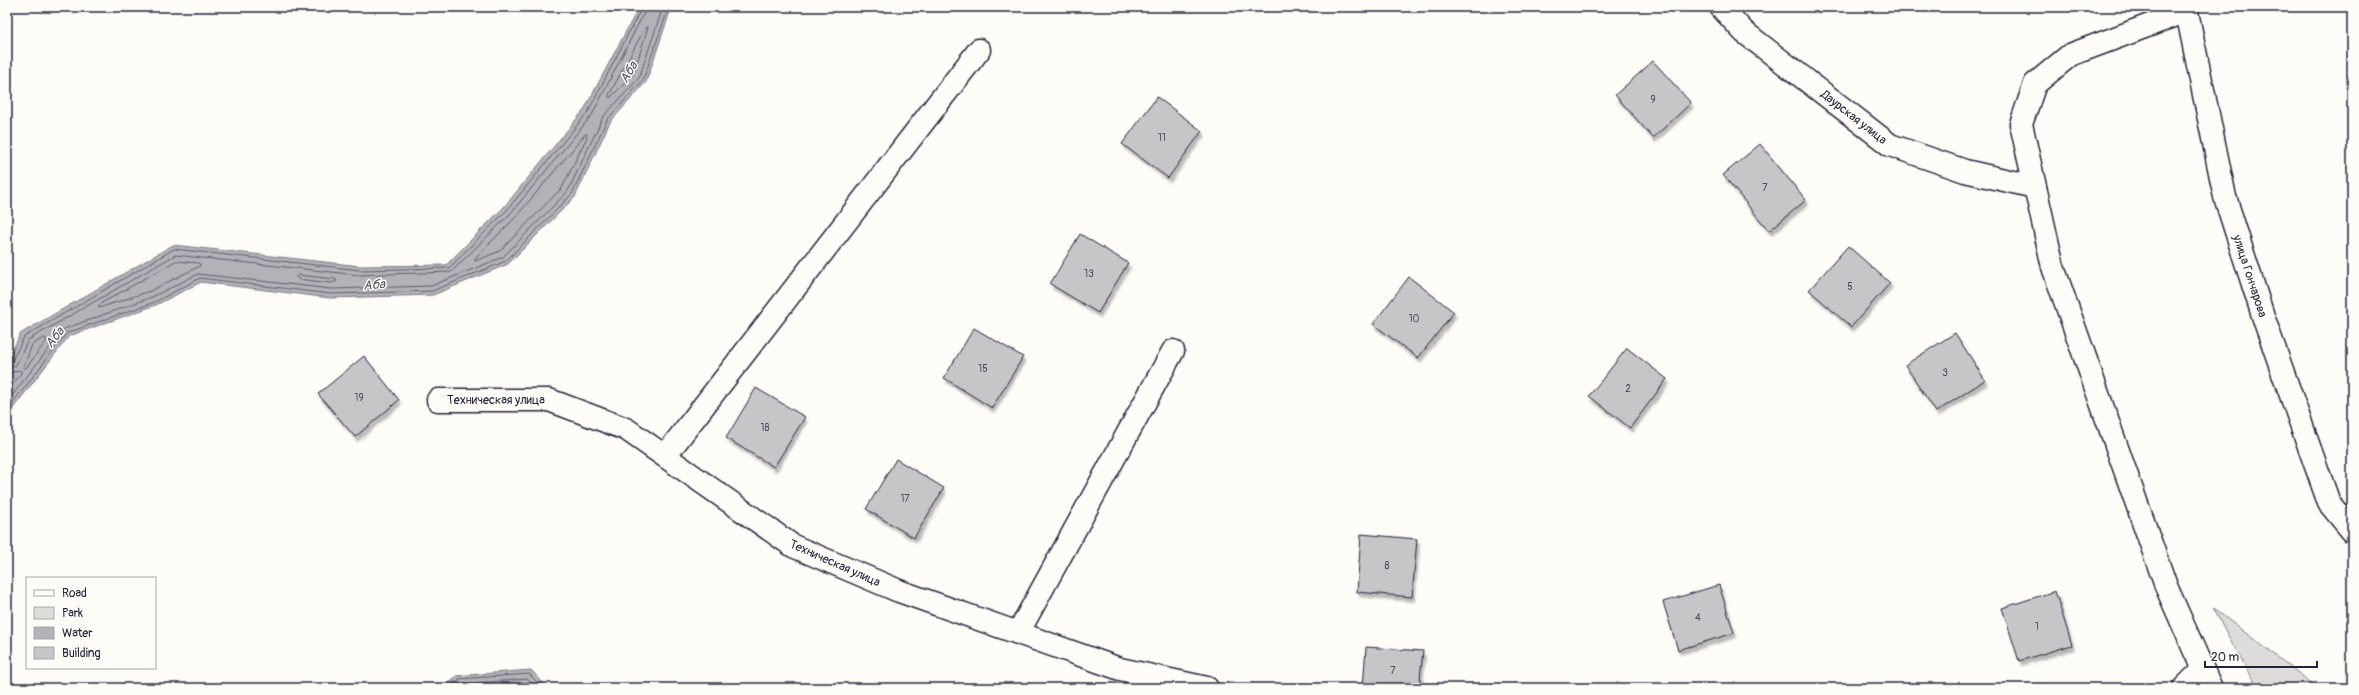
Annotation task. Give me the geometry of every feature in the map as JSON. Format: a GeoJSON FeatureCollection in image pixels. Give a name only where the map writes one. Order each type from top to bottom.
{"type":"FeatureCollection","features":[{"type":"Feature","properties":{"kind":"street","name":"Даурская улица"},"geometry":{"type":"LineString","coordinates":[[1722,7],[1744,32],[1890,145],[1965,171],[2035,187]]}},
{"type":"Feature","properties":{"kind":"street"},"geometry":{"type":"LineString","coordinates":[[2184,688],[2206,679],[2166,586],[2053,267],[2021,124],[2035,84],[2070,55],[2187,9]]}},
{"type":"Feature","properties":{"kind":"street","name":"улица Гончарова"},"geometry":{"type":"LineString","coordinates":[[2187,9],[2225,197],[2264,319],[2329,503],[2352,531]]}},
{"type":"Feature","properties":{"kind":"street"},"geometry":{"type":"LineString","coordinates":[[664,456],[979,50]]}},
{"type":"Feature","properties":{"kind":"street"},"geometry":{"type":"LineString","coordinates":[[1018,633],[1173,351]]}},
{"type":"Feature","properties":{"kind":"street","name":"Техническая улица"},"geometry":{"type":"LineString","coordinates":[[438,400],[549,400],[626,429],[793,546],[899,591],[1120,670],[1207,688]]}},
{"type":"Feature","properties":{"kind":"green space"},"geometry":{"type":"Polygon","coordinates":[[[2213,608],[2318,688],[2257,688],[2213,608]]]}},
{"type":"Feature","properties":{"kind":"water","name":"Аба"},"geometry":{"type":"Polygon","coordinates":[[[639,7],[674,7],[670,12],[646,82],[610,122],[575,197],[508,264],[433,295],[330,298],[201,282],[156,305],[69,336],[7,416],[7,363],[20,334],[173,245],[360,266],[446,265],[504,207],[584,110],[639,7]]]}},
{"type":"Feature","properties":{"kind":"water"},"geometry":{"type":"Polygon","coordinates":[[[531,670],[548,688],[443,688],[456,676],[531,670]]]}},
{"type":"Feature","properties":{"kind":"building"},"geometry":{"type":"Polygon","coordinates":[[[1653,61],[1691,103],[1653,138],[1615,95],[1653,61]]]}},
{"type":"Feature","properties":{"kind":"building"},"geometry":{"type":"Polygon","coordinates":[[[1157,97],[1202,131],[1168,178],[1122,144],[1157,97]]]}},
{"type":"Feature","properties":{"kind":"building"},"geometry":{"type":"Polygon","coordinates":[[[1760,144],[1806,200],[1769,231],[1723,175],[1760,144]]]}},
{"type":"Feature","properties":{"kind":"building"},"geometry":{"type":"Polygon","coordinates":[[[1080,234],[1128,263],[1098,313],[1050,284],[1080,234]]]}},
{"type":"Feature","properties":{"kind":"building"},"geometry":{"type":"Polygon","coordinates":[[[1848,246],[1890,283],[1851,327],[1809,290],[1848,246]]]}},
{"type":"Feature","properties":{"kind":"building"},"geometry":{"type":"Polygon","coordinates":[[[1409,277],[1454,312],[1418,358],[1373,324],[1409,277]]]}},
{"type":"Feature","properties":{"kind":"building"},"geometry":{"type":"Polygon","coordinates":[[[974,328],[1023,357],[992,408],[944,378],[974,328]]]}},
{"type":"Feature","properties":{"kind":"building"},"geometry":{"type":"Polygon","coordinates":[[[1955,333],[1985,380],[1936,412],[1905,365],[1955,333]]]}},
{"type":"Feature","properties":{"kind":"building"},"geometry":{"type":"Polygon","coordinates":[[[1627,348],[1667,379],[1630,428],[1589,396],[1627,348]]]}},
{"type":"Feature","properties":{"kind":"building"},"geometry":{"type":"Polygon","coordinates":[[[364,356],[399,400],[355,437],[318,394],[364,356]]]}},
{"type":"Feature","properties":{"kind":"building"},"geometry":{"type":"Polygon","coordinates":[[[756,388],[805,417],[774,467],[726,438],[756,388]]]}},
{"type":"Feature","properties":{"kind":"building"},"geometry":{"type":"Polygon","coordinates":[[[896,459],[944,488],[914,538],[866,509],[896,459]]]}},
{"type":"Feature","properties":{"kind":"building"},"geometry":{"type":"Polygon","coordinates":[[[1361,534],[1417,539],[1412,597],[1357,592],[1361,534]]]}},
{"type":"Feature","properties":{"kind":"building"},"geometry":{"type":"Polygon","coordinates":[[[1719,585],[1734,633],[1678,650],[1663,602],[1719,585]]]}},
{"type":"Feature","properties":{"kind":"building"},"geometry":{"type":"Polygon","coordinates":[[[2055,591],[2072,645],[2019,661],[2002,608],[2055,591]]]}},
{"type":"Feature","properties":{"kind":"building"},"geometry":{"type":"Polygon","coordinates":[[[1366,647],[1423,651],[1419,688],[1363,688],[1366,647]]]}}]}
